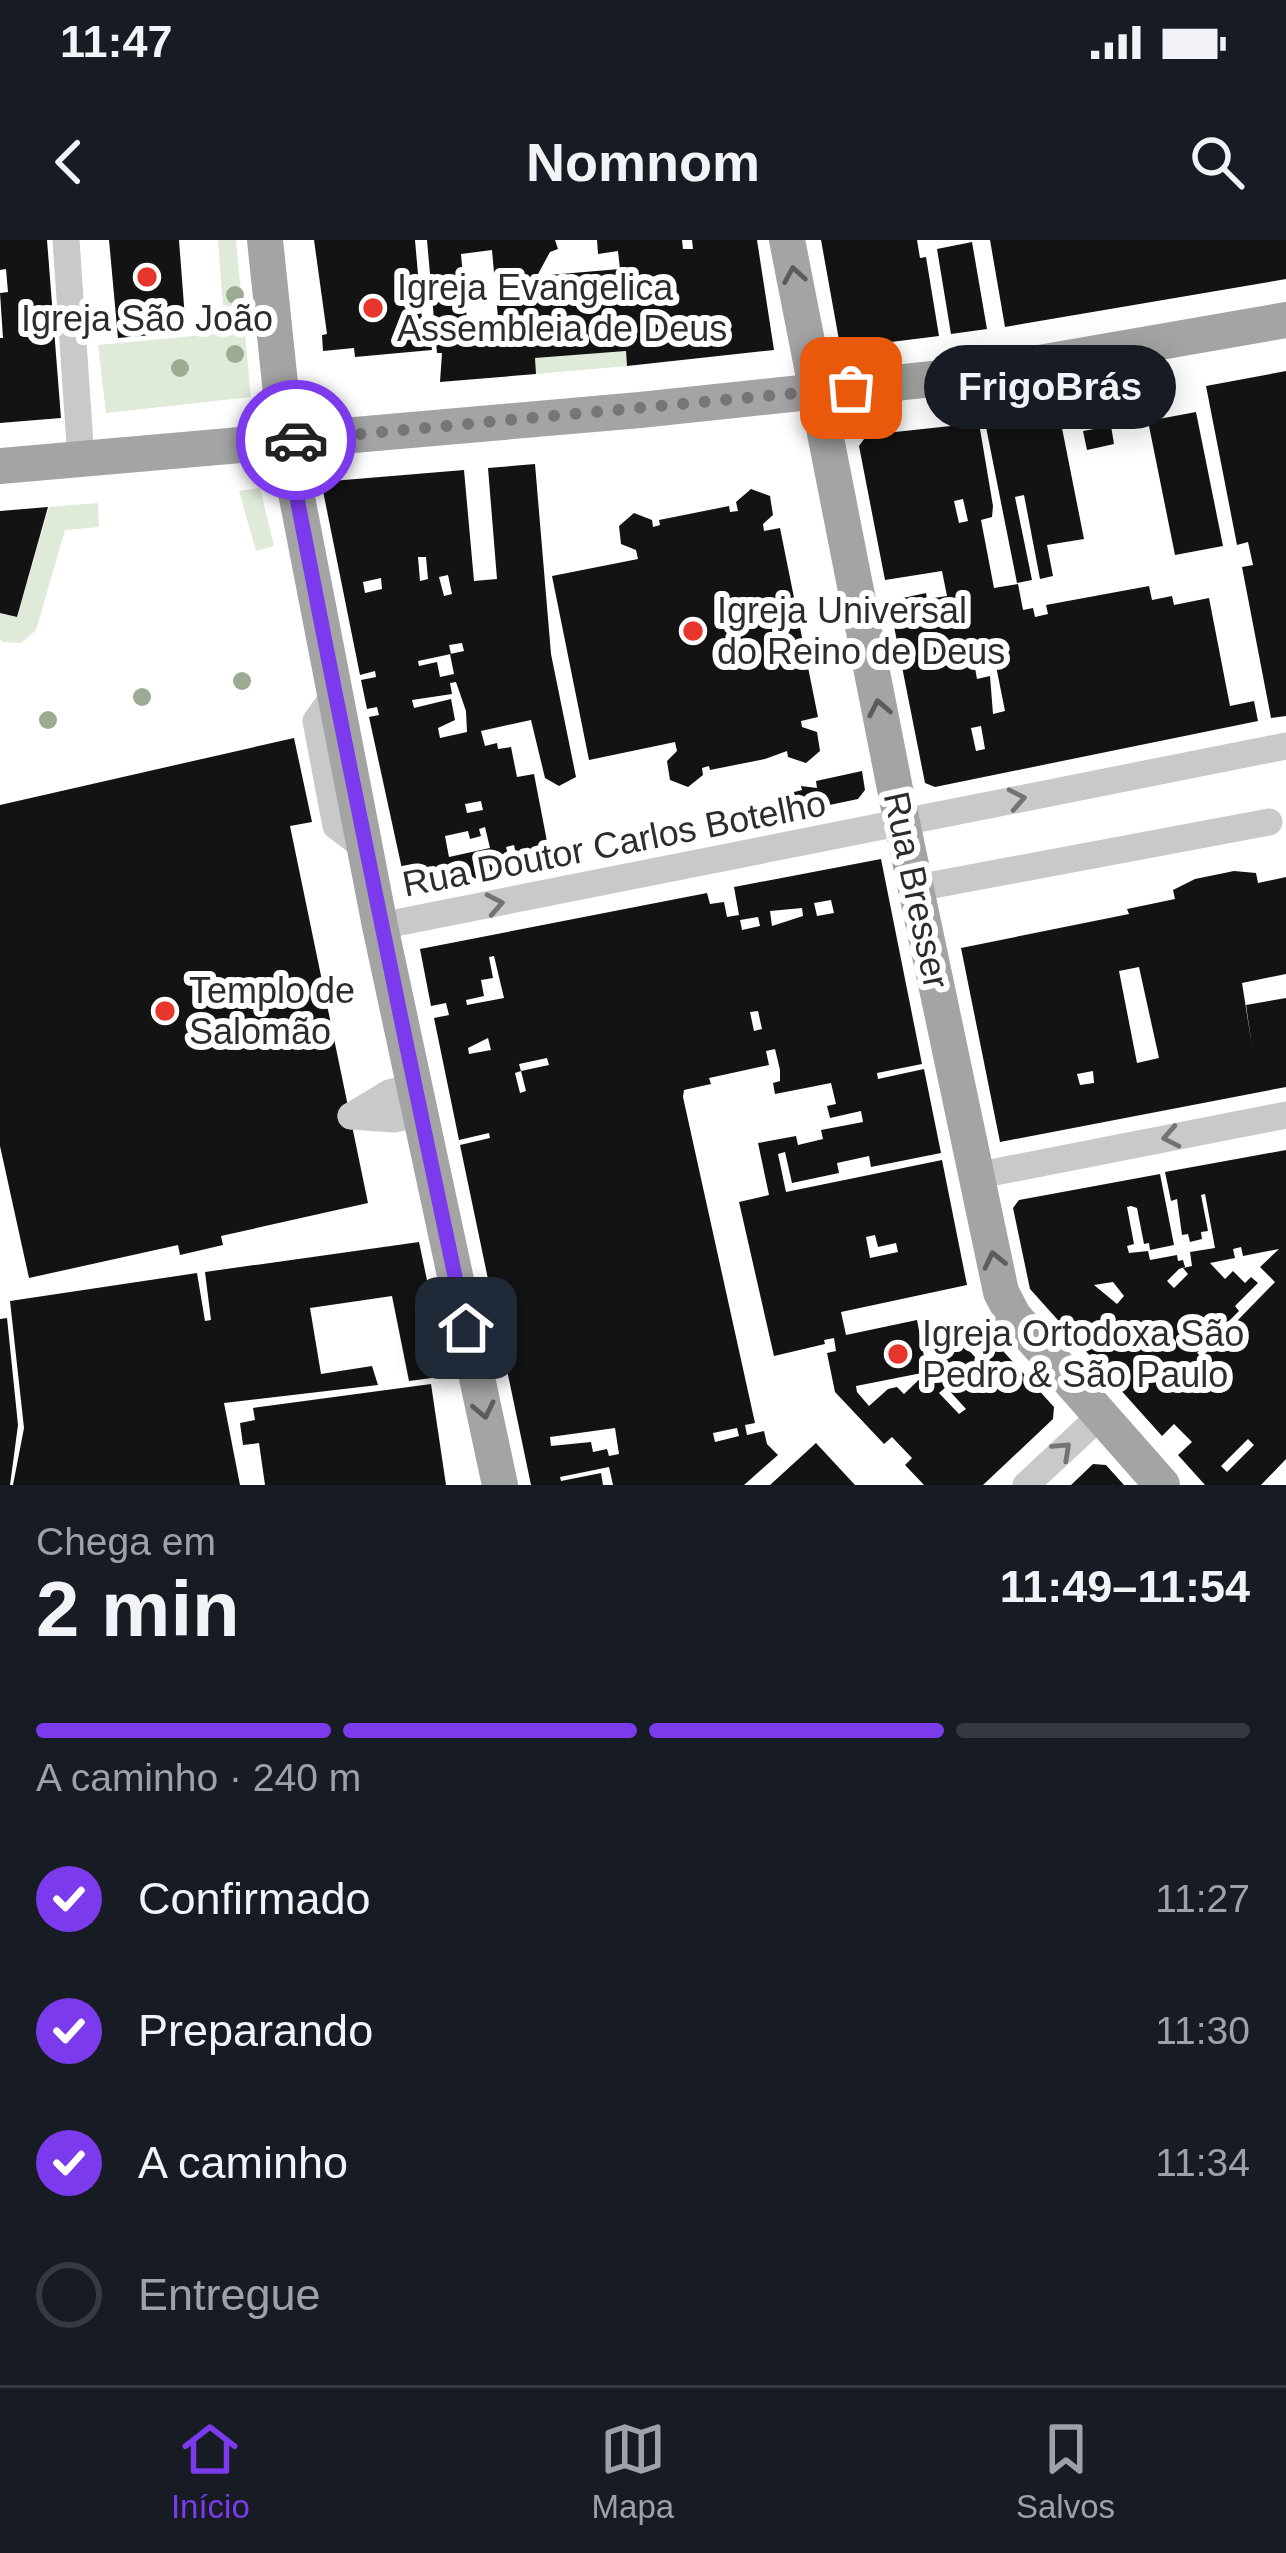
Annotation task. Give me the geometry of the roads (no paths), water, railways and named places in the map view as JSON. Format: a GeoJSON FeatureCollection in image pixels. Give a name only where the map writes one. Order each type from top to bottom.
{"type":"FeatureCollection","features":[{"type":"Feature","properties":{"kind":"main road"},"geometry":{"type":"LineString","coordinates":[[265,240],[286,441],[380,926],[404,1103],[500,1485]]}},
{"type":"Feature","properties":{"kind":"main road","name":"Rua Bresser"},"geometry":{"type":"LineString","coordinates":[[787,240],[974,1176],[1006,1305],[1162,1485]]}},
{"type":"Feature","properties":{"kind":"main road"},"geometry":{"type":"LineString","coordinates":[[0,466],[817,392],[1028,367],[1286,320]]}},
{"type":"Feature","properties":{"kind":"street"},"geometry":{"type":"LineString","coordinates":[[66,240],[80,459]]}},
{"type":"Feature","properties":{"kind":"street","name":"Rua Doutor Carlos Botelho"},"geometry":{"type":"LineString","coordinates":[[380,926],[1286,746]]}},
{"type":"Feature","properties":{"kind":"street"},"geometry":{"type":"LineString","coordinates":[[917,888],[1269,822]]}},
{"type":"Feature","properties":{"kind":"street"},"geometry":{"type":"LineString","coordinates":[[974,1176],[1286,1115]]}},
{"type":"Feature","properties":{"kind":"street"},"geometry":{"type":"LineString","coordinates":[[1026,1485],[1100,1415]]}},
{"type":"Feature","properties":{"kind":"place","name":"Igreja São João"},"geometry":{"type":"Point","coordinates":[147,277]}},
{"type":"Feature","properties":{"kind":"place","name":"Igreja Evangelica Assembleia de Deus"},"geometry":{"type":"Point","coordinates":[373,308]}},
{"type":"Feature","properties":{"kind":"place","name":"FrigoBrás"},"geometry":{"type":"Point","coordinates":[851,388]}},
{"type":"Feature","properties":{"kind":"place","name":"Igreja Universal do Reino de Deus"},"geometry":{"type":"Point","coordinates":[693,631]}},
{"type":"Feature","properties":{"kind":"place","name":"Templo de Salomão"},"geometry":{"type":"Point","coordinates":[165,1011]}},
{"type":"Feature","properties":{"kind":"place","name":"Igreja Ortodoxa São Pedro & São Paulo"},"geometry":{"type":"Point","coordinates":[898,1354]}}]}
